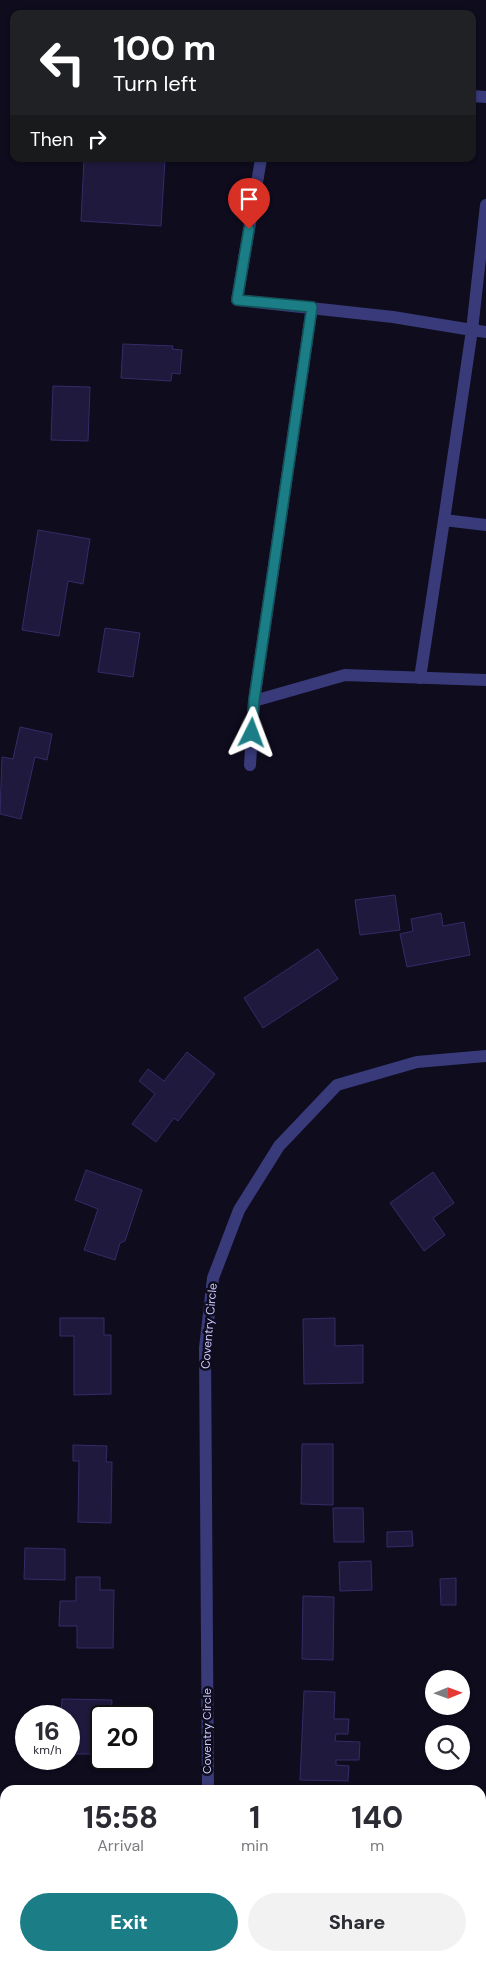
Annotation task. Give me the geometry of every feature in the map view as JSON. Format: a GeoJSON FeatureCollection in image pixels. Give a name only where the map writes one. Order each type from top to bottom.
{"type":"FeatureCollection","features":[{"type":"Feature","properties":{"kind":"street"},"geometry":{"type":"LineString","coordinates":[[261,162],[237,300],[393,317],[486,332]]}},
{"type":"Feature","properties":{"kind":"street"},"geometry":{"type":"LineString","coordinates":[[420,678],[472,330],[486,205]]}},
{"type":"Feature","properties":{"kind":"street"},"geometry":{"type":"LineString","coordinates":[[250,765],[254,700],[312,307]]}},
{"type":"Feature","properties":{"kind":"street"},"geometry":{"type":"LineString","coordinates":[[444,520],[486,525]]}},
{"type":"Feature","properties":{"kind":"street"},"geometry":{"type":"LineString","coordinates":[[254,700],[345,675],[486,680]]}},
{"type":"Feature","properties":{"kind":"street","name":"Coventry Circle"},"geometry":{"type":"LineString","coordinates":[[208,1785],[205,1348],[213,1278],[238,1210],[279,1146],[337,1085],[417,1062],[486,1056]]}},
{"type":"Feature","properties":{"kind":"building"},"geometry":{"type":"Polygon","coordinates":[[[84,162],[165,162],[161,226],[81,221],[84,162]]]}},
{"type":"Feature","properties":{"kind":"building"},"geometry":{"type":"Polygon","coordinates":[[[123,344],[173,346],[172,349],[182,350],[180,374],[172,373],[171,381],[121,378],[123,344]]]}},
{"type":"Feature","properties":{"kind":"building"},"geometry":{"type":"Polygon","coordinates":[[[53,386],[90,387],[88,441],[51,440],[53,386]]]}},
{"type":"Feature","properties":{"kind":"building"},"geometry":{"type":"Polygon","coordinates":[[[38,530],[90,539],[83,584],[68,581],[59,636],[22,630],[38,530]]]}},
{"type":"Feature","properties":{"kind":"building"},"geometry":{"type":"Polygon","coordinates":[[[105,628],[140,633],[133,677],[98,672],[105,628]]]}},
{"type":"Feature","properties":{"kind":"building"},"geometry":{"type":"Polygon","coordinates":[[[20,727],[52,734],[47,760],[35,757],[21,819],[0,814],[2,757],[13,759],[20,727]]]}},
{"type":"Feature","properties":{"kind":"building"},"geometry":{"type":"Polygon","coordinates":[[[395,895],[400,930],[360,935],[355,900],[395,895]]]}},
{"type":"Feature","properties":{"kind":"building"},"geometry":{"type":"Polygon","coordinates":[[[441,913],[443,926],[464,922],[470,955],[407,967],[400,934],[413,931],[411,919],[441,913]]]}},
{"type":"Feature","properties":{"kind":"building"},"geometry":{"type":"Polygon","coordinates":[[[318,949],[338,979],[263,1028],[244,998],[318,949]]]}},
{"type":"Feature","properties":{"kind":"building"},"geometry":{"type":"Polygon","coordinates":[[[187,1052],[215,1074],[178,1121],[174,1118],[156,1142],[132,1124],[155,1094],[139,1081],[148,1069],[164,1081],[187,1052]]]}},
{"type":"Feature","properties":{"kind":"building"},"geometry":{"type":"Polygon","coordinates":[[[86,1170],[142,1190],[125,1241],[120,1243],[115,1260],[84,1250],[98,1209],[75,1200],[86,1170]]]}},
{"type":"Feature","properties":{"kind":"building"},"geometry":{"type":"Polygon","coordinates":[[[433,1172],[454,1203],[433,1218],[445,1235],[424,1251],[390,1203],[433,1172]]]}},
{"type":"Feature","properties":{"kind":"building"},"geometry":{"type":"Polygon","coordinates":[[[60,1318],[104,1318],[104,1335],[111,1335],[111,1394],[74,1395],[74,1336],[60,1336],[60,1318]]]}},
{"type":"Feature","properties":{"kind":"building"},"geometry":{"type":"Polygon","coordinates":[[[335,1318],[335,1346],[363,1345],[363,1383],[304,1384],[303,1319],[335,1318]]]}},
{"type":"Feature","properties":{"kind":"building"},"geometry":{"type":"Polygon","coordinates":[[[302,1444],[333,1444],[333,1505],[301,1504],[302,1444]]]}},
{"type":"Feature","properties":{"kind":"building"},"geometry":{"type":"Polygon","coordinates":[[[73,1445],[107,1446],[106,1462],[112,1462],[111,1523],[78,1522],[79,1461],[73,1461],[73,1445]]]}},
{"type":"Feature","properties":{"kind":"building"},"geometry":{"type":"Polygon","coordinates":[[[333,1508],[363,1508],[364,1542],[334,1542],[333,1508]]]}},
{"type":"Feature","properties":{"kind":"building"},"geometry":{"type":"Polygon","coordinates":[[[412,1531],[413,1546],[387,1547],[387,1532],[412,1531]]]}},
{"type":"Feature","properties":{"kind":"building"},"geometry":{"type":"Polygon","coordinates":[[[25,1548],[65,1549],[65,1580],[24,1579],[25,1548]]]}},
{"type":"Feature","properties":{"kind":"building"},"geometry":{"type":"Polygon","coordinates":[[[371,1561],[372,1590],[340,1591],[339,1562],[371,1561]]]}},
{"type":"Feature","properties":{"kind":"building"},"geometry":{"type":"Polygon","coordinates":[[[76,1577],[100,1577],[100,1590],[114,1590],[113,1648],[77,1648],[77,1626],[59,1626],[60,1601],[76,1601],[76,1577]]]}},
{"type":"Feature","properties":{"kind":"building"},"geometry":{"type":"Polygon","coordinates":[[[456,1578],[456,1605],[441,1605],[440,1579],[456,1578]]]}},
{"type":"Feature","properties":{"kind":"building"},"geometry":{"type":"Polygon","coordinates":[[[303,1596],[334,1597],[333,1660],[302,1659],[303,1596]]]}},
{"type":"Feature","properties":{"kind":"building"},"geometry":{"type":"Polygon","coordinates":[[[304,1691],[335,1692],[334,1719],[349,1719],[348,1734],[336,1734],[335,1741],[360,1742],[359,1760],[336,1760],[336,1765],[349,1766],[348,1781],[300,1780],[304,1691]]]}},
{"type":"Feature","properties":{"kind":"building"},"geometry":{"type":"Polygon","coordinates":[[[62,1699],[112,1700],[112,1705],[90,1705],[90,1754],[80,1754],[80,1705],[62,1705],[62,1699]]]}},
{"type":"Feature","properties":{"kind":"route"},"geometry":{"type":"LineString","coordinates":[[249,229],[237,300],[312,307],[254,700],[252,733]]}}]}
